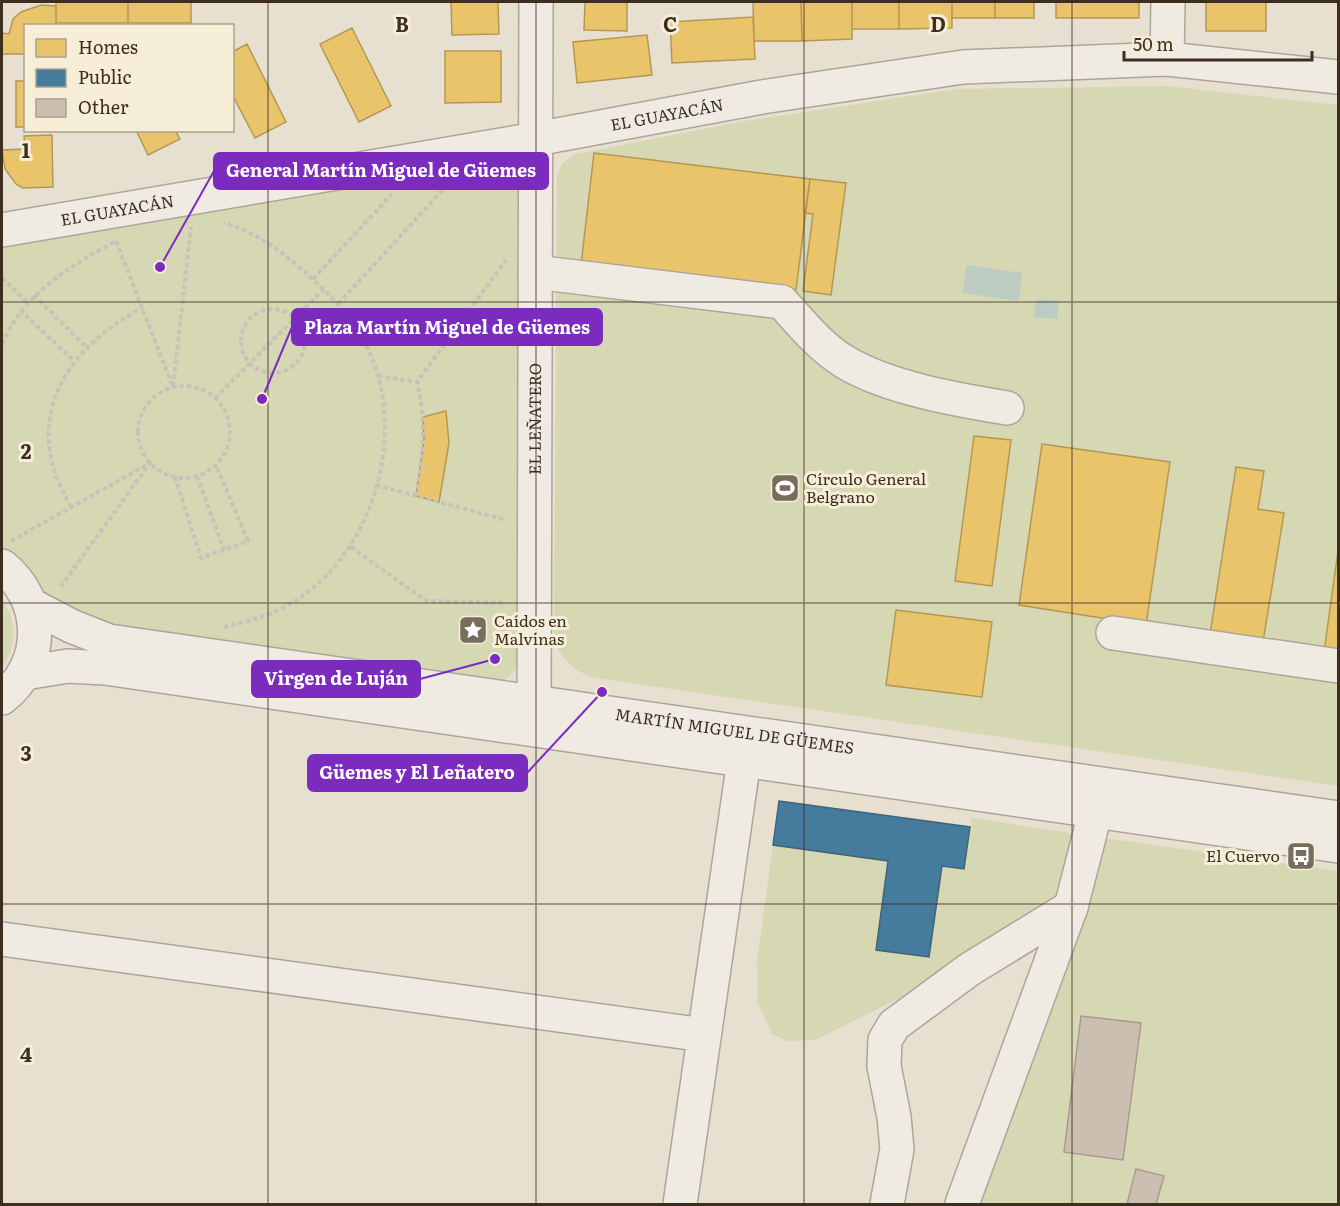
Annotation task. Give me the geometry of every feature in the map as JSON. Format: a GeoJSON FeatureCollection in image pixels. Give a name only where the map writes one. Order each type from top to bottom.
{"type":"FeatureCollection","features":[{"type":"Feature","properties":{"kind":"street","name":"EL LEÑATERO"},"geometry":{"type":"LineString","coordinates":[[533,716],[521,266],[536,139],[536,2]]}},
{"type":"Feature","properties":{"kind":"street"},"geometry":{"type":"LineString","coordinates":[[1167,59],[1168,2]]}},
{"type":"Feature","properties":{"kind":"street","name":"EL GUAYACÁN"},"geometry":{"type":"LineString","coordinates":[[2,230],[536,139],[762,97],[963,67],[1167,59],[1338,77]]}},
{"type":"Feature","properties":{"kind":"street"},"geometry":{"type":"LineString","coordinates":[[521,266],[782,302],[814,338],[844,362],[893,382],[958,400],[1007,408]]}},
{"type":"Feature","properties":{"kind":"street"},"geometry":{"type":"LineString","coordinates":[[2,698],[12,690],[25,673],[32,657],[42,601],[20,584],[3,555]]}},
{"type":"Feature","properties":{"kind":"street","name":"MARTÍN MIGUEL DE GÜEMES"},"geometry":{"type":"LineString","coordinates":[[42,601],[71,626],[109,641],[533,716],[744,760],[1338,846]]}},
{"type":"Feature","properties":{"kind":"street"},"geometry":{"type":"LineString","coordinates":[[1113,633],[1338,666]]}},
{"type":"Feature","properties":{"kind":"street","name":"MARTÍN MIGUEL DE GÜEMES"},"geometry":{"type":"LineString","coordinates":[[25,673],[68,666],[105,668],[533,716],[1338,818]]}},
{"type":"Feature","properties":{"kind":"street"},"geometry":{"type":"LineString","coordinates":[[680,1204],[744,760]]}},
{"type":"Feature","properties":{"kind":"street"},"geometry":{"type":"LineString","coordinates":[[962,1204],[1071,907],[1096,810]]}},
{"type":"Feature","properties":{"kind":"street"},"geometry":{"type":"LineString","coordinates":[[887,1204],[897,1149],[885,1066],[885,1040],[894,1025],[970,969],[1071,907]]}},
{"type":"Feature","properties":{"kind":"street"},"geometry":{"type":"LineString","coordinates":[[2,939],[704,1035]]}},
{"type":"Feature","properties":{"kind":"path"},"geometry":{"type":"LineString","coordinates":[[338,304],[453,178],[442,180]]}},
{"type":"Feature","properties":{"kind":"path"},"geometry":{"type":"LineString","coordinates":[[313,279],[398,187],[387,189]]}},
{"type":"Feature","properties":{"kind":"path"},"geometry":{"type":"LineString","coordinates":[[173,387],[192,220],[183,222]]}},
{"type":"Feature","properties":{"kind":"path"},"geometry":{"type":"LineString","coordinates":[[214,220],[259,237],[283,253],[338,304],[366,345],[378,376],[384,410],[383,451],[376,485],[367,514],[351,547],[333,570],[303,596],[270,614],[215,628]]}},
{"type":"Feature","properties":{"kind":"path"},"geometry":{"type":"LineString","coordinates":[[2,344],[20,310],[34,295],[57,276],[125,238]]}},
{"type":"Feature","properties":{"kind":"path"},"geometry":{"type":"LineString","coordinates":[[116,241],[173,387]]}},
{"type":"Feature","properties":{"kind":"path"},"geometry":{"type":"LineString","coordinates":[[417,382],[521,266]]}},
{"type":"Feature","properties":{"kind":"path"},"geometry":{"type":"LineString","coordinates":[[2,278],[27,302]]}},
{"type":"Feature","properties":{"kind":"path"},"geometry":{"type":"LineString","coordinates":[[215,398],[324,289]]}},
{"type":"Feature","properties":{"kind":"path"},"geometry":{"type":"LineString","coordinates":[[34,295],[86,347]]}},
{"type":"Feature","properties":{"kind":"path"},"geometry":{"type":"LineString","coordinates":[[71,507],[57,479],[50,452],[49,420],[58,390],[74,361],[86,347],[118,321],[142,308]]}},
{"type":"Feature","properties":{"kind":"path"},"geometry":{"type":"LineString","coordinates":[[275,309],[295,318],[304,336],[305,346],[295,364],[287,370],[267,373],[249,363],[243,354],[242,333],[254,315],[275,309]]}},
{"type":"Feature","properties":{"kind":"path"},"geometry":{"type":"LineString","coordinates":[[20,310],[74,361]]}},
{"type":"Feature","properties":{"kind":"path"},"geometry":{"type":"LineString","coordinates":[[378,376],[417,382]]}},
{"type":"Feature","properties":{"kind":"path"},"geometry":{"type":"LineString","coordinates":[[417,382],[422,406],[424,440],[417,496]]}},
{"type":"Feature","properties":{"kind":"path"},"geometry":{"type":"LineString","coordinates":[[188,386],[202,390],[215,398],[224,410],[229,424],[230,438],[225,452],[216,465],[197,476],[175,477],[161,472],[150,463],[141,450],[138,434],[140,419],[153,399],[173,387],[188,386]]}},
{"type":"Feature","properties":{"kind":"path"},"geometry":{"type":"LineString","coordinates":[[3,555],[71,507],[150,463]]}},
{"type":"Feature","properties":{"kind":"path"},"geometry":{"type":"LineString","coordinates":[[42,601],[150,463]]}},
{"type":"Feature","properties":{"kind":"path"},"geometry":{"type":"LineString","coordinates":[[175,477],[201,558],[248,541],[216,465]]}},
{"type":"Feature","properties":{"kind":"path"},"geometry":{"type":"LineString","coordinates":[[197,476],[224,549]]}},
{"type":"Feature","properties":{"kind":"path"},"geometry":{"type":"LineString","coordinates":[[376,485],[513,522]]}},
{"type":"Feature","properties":{"kind":"path"},"geometry":{"type":"LineString","coordinates":[[351,547],[426,601],[513,603],[513,598]]}},
{"type":"Feature","properties":{"kind":"green space","name":"Círculo General Belgrano"},"geometry":{"type":"Polygon","coordinates":[[[1167,86],[1338,105],[1338,786],[596,678],[570,665],[554,640],[557,174],[563,163],[576,154],[745,121],[956,89],[1167,86]]]}},
{"type":"Feature","properties":{"kind":"green space"},"geometry":{"type":"Polygon","coordinates":[[[488,160],[506,165],[520,178],[520,656],[512,674],[505,680],[494,684],[113,631],[38,594],[2,551],[2,246],[488,160]]]}},
{"type":"Feature","properties":{"kind":"green space"},"geometry":{"type":"Polygon","coordinates":[[[2,599],[10,615],[13,642],[2,667],[2,599]]]}},
{"type":"Feature","properties":{"kind":"green space"},"geometry":{"type":"Polygon","coordinates":[[[972,818],[1077,834],[1058,896],[916,990],[815,1040],[788,1041],[772,1034],[758,1003],[757,961],[773,845],[888,861],[876,950],[928,957],[942,866],[964,869],[972,818]]]}},
{"type":"Feature","properties":{"kind":"green space"},"geometry":{"type":"Polygon","coordinates":[[[1104,838],[1338,871],[1338,1204],[974,1204],[1104,838]]]}},
{"type":"Feature","properties":{"kind":"shaded area"},"geometry":{"type":"Polygon","coordinates":[[[966,265],[1022,273],[1019,301],[963,293],[966,265]]]}},
{"type":"Feature","properties":{"kind":"shaded area"},"geometry":{"type":"Polygon","coordinates":[[[1036,299],[1059,301],[1057,319],[1034,317],[1036,299]]]}},
{"type":"Feature","properties":{"kind":"building: Homes"},"geometry":{"type":"Polygon","coordinates":[[[56,2],[128,2],[128,23],[56,23],[56,2]]]}},
{"type":"Feature","properties":{"kind":"building: Homes"},"geometry":{"type":"Polygon","coordinates":[[[128,2],[191,2],[191,23],[128,23],[128,2]]]}},
{"type":"Feature","properties":{"kind":"building: Homes"},"geometry":{"type":"Polygon","coordinates":[[[451,2],[498,2],[499,34],[452,35],[451,2]]]}},
{"type":"Feature","properties":{"kind":"building: Homes"},"geometry":{"type":"Polygon","coordinates":[[[585,2],[627,2],[627,31],[584,30],[585,2]]]}},
{"type":"Feature","properties":{"kind":"building: Homes"},"geometry":{"type":"Polygon","coordinates":[[[753,2],[801,2],[802,41],[754,41],[753,2]]]}},
{"type":"Feature","properties":{"kind":"building: Homes"},"geometry":{"type":"Polygon","coordinates":[[[801,2],[852,2],[852,39],[802,41],[801,2]]]}},
{"type":"Feature","properties":{"kind":"building: Homes"},"geometry":{"type":"Polygon","coordinates":[[[852,2],[899,2],[899,29],[852,29],[852,2]]]}},
{"type":"Feature","properties":{"kind":"building: Homes"},"geometry":{"type":"Polygon","coordinates":[[[899,2],[952,2],[952,28],[899,29],[899,2]]]}},
{"type":"Feature","properties":{"kind":"building: Homes"},"geometry":{"type":"Polygon","coordinates":[[[952,2],[995,2],[995,18],[952,18],[952,2]]]}},
{"type":"Feature","properties":{"kind":"building: Homes"},"geometry":{"type":"Polygon","coordinates":[[[995,2],[1034,2],[1034,18],[995,18],[995,2]]]}},
{"type":"Feature","properties":{"kind":"building: Homes"},"geometry":{"type":"Polygon","coordinates":[[[1056,2],[1139,2],[1139,18],[1056,18],[1056,2]]]}},
{"type":"Feature","properties":{"kind":"building: Homes"},"geometry":{"type":"Polygon","coordinates":[[[1206,2],[1266,2],[1266,31],[1206,31],[1206,2]]]}},
{"type":"Feature","properties":{"kind":"building: Homes"},"geometry":{"type":"Polygon","coordinates":[[[41,5],[56,6],[56,24],[24,24],[24,54],[2,54],[2,33],[9,34],[13,19],[21,12],[41,5]]]}},
{"type":"Feature","properties":{"kind":"building: Homes"},"geometry":{"type":"Polygon","coordinates":[[[753,17],[755,59],[672,63],[670,22],[753,17]]]}},
{"type":"Feature","properties":{"kind":"building: Homes"},"geometry":{"type":"Polygon","coordinates":[[[352,28],[391,106],[359,122],[320,44],[352,28]]]}},
{"type":"Feature","properties":{"kind":"building: Homes"},"geometry":{"type":"Polygon","coordinates":[[[647,35],[652,75],[577,83],[573,42],[647,35]]]}},
{"type":"Feature","properties":{"kind":"building: Homes"},"geometry":{"type":"Polygon","coordinates":[[[247,44],[286,122],[255,138],[234,98],[234,51],[247,44]]]}},
{"type":"Feature","properties":{"kind":"building: Homes"},"geometry":{"type":"Polygon","coordinates":[[[445,51],[501,51],[501,102],[445,103],[445,51]]]}},
{"type":"Feature","properties":{"kind":"building: Homes"},"geometry":{"type":"Polygon","coordinates":[[[16,81],[24,81],[24,127],[16,127],[16,81]]]}},
{"type":"Feature","properties":{"kind":"building: Homes"},"geometry":{"type":"Polygon","coordinates":[[[137,132],[176,132],[180,139],[148,155],[137,132]]]}},
{"type":"Feature","properties":{"kind":"building: Homes"},"geometry":{"type":"Polygon","coordinates":[[[52,135],[53,187],[23,188],[16,184],[5,169],[2,150],[25,149],[24,136],[52,135]]]}},
{"type":"Feature","properties":{"kind":"building: Homes"},"geometry":{"type":"Polygon","coordinates":[[[594,153],[810,179],[796,290],[581,265],[594,153]]]}},
{"type":"Feature","properties":{"kind":"building: Homes"},"geometry":{"type":"Polygon","coordinates":[[[810,179],[846,183],[831,295],[803,291],[813,214],[805,213],[810,179]]]}},
{"type":"Feature","properties":{"kind":"building: Homes"},"geometry":{"type":"Polygon","coordinates":[[[446,411],[449,443],[439,502],[416,496],[424,440],[423,417],[446,411]]]}},
{"type":"Feature","properties":{"kind":"building: Homes"},"geometry":{"type":"Polygon","coordinates":[[[974,436],[1011,440],[992,586],[955,581],[974,436]]]}},
{"type":"Feature","properties":{"kind":"building: Homes"},"geometry":{"type":"Polygon","coordinates":[[[1042,444],[1170,462],[1146,625],[1019,605],[1042,444]]]}},
{"type":"Feature","properties":{"kind":"building: Homes"},"geometry":{"type":"Polygon","coordinates":[[[1236,467],[1264,471],[1258,509],[1284,513],[1263,642],[1210,634],[1236,467]]]}},
{"type":"Feature","properties":{"kind":"building: Homes"},"geometry":{"type":"Polygon","coordinates":[[[1338,551],[1338,654],[1324,652],[1338,551]]]}},
{"type":"Feature","properties":{"kind":"building: Homes"},"geometry":{"type":"Polygon","coordinates":[[[896,610],[992,622],[982,697],[886,685],[896,610]]]}},
{"type":"Feature","properties":{"kind":"building: Public"},"geometry":{"type":"Polygon","coordinates":[[[779,801],[970,827],[964,869],[942,866],[929,957],[876,950],[888,861],[773,845],[779,801]]]}},
{"type":"Feature","properties":{"kind":"building: Other"},"geometry":{"type":"Polygon","coordinates":[[[1081,1016],[1141,1023],[1123,1160],[1064,1152],[1081,1016]]]}},
{"type":"Feature","properties":{"kind":"building: Other"},"geometry":{"type":"Polygon","coordinates":[[[1136,1169],[1164,1176],[1156,1204],[1127,1204],[1136,1169]]]}},
{"type":"Feature","properties":{"kind":"place","name":"General Martín Miguel de Güemes"},"geometry":{"type":"Point","coordinates":[160,267]}},
{"type":"Feature","properties":{"kind":"place","name":"Plaza Martín Miguel de Güemes"},"geometry":{"type":"Point","coordinates":[262,399]}},
{"type":"Feature","properties":{"kind":"place","name":"Círculo General Belgrano"},"geometry":{"type":"Point","coordinates":[785,488]}},
{"type":"Feature","properties":{"kind":"place","name":"Caídos en Malvinas"},"geometry":{"type":"Point","coordinates":[473,630]}},
{"type":"Feature","properties":{"kind":"place","name":"Virgen de Luján"},"geometry":{"type":"Point","coordinates":[495,659]}},
{"type":"Feature","properties":{"kind":"place","name":"Güemes y El Leñatero"},"geometry":{"type":"Point","coordinates":[602,692]}},
{"type":"Feature","properties":{"kind":"place","name":"El Cuervo"},"geometry":{"type":"Point","coordinates":[1301,856]}}]}
